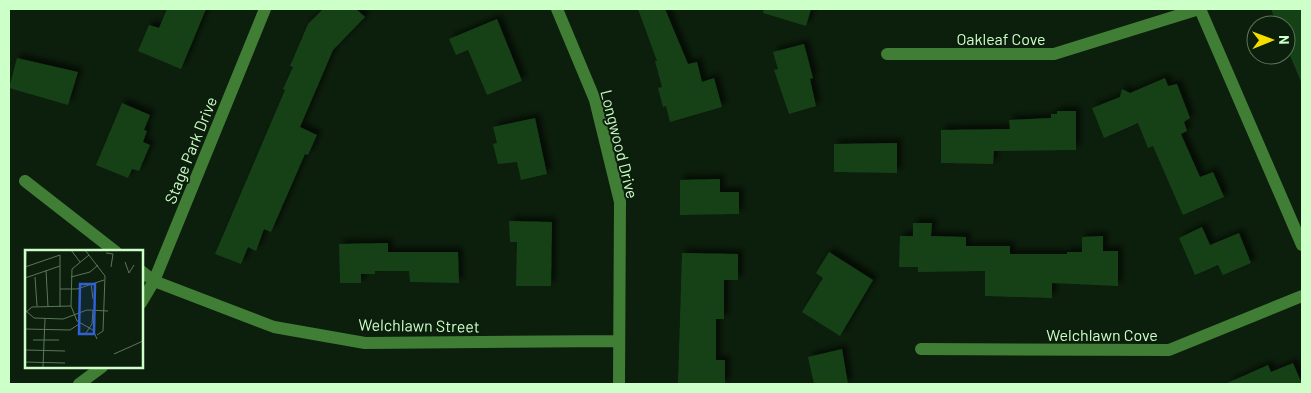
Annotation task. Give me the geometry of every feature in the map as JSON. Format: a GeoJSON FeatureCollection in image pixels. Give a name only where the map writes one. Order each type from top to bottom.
{"type":"FeatureCollection","features":[{"type":"Feature","properties":{"kind":"street","name":"Stage Park Drive"},"geometry":{"type":"LineString","coordinates":[[142,301],[154,281],[265,9]]}},
{"type":"Feature","properties":{"kind":"street","name":"Longwood Drive"},"geometry":{"type":"LineString","coordinates":[[557,9],[595,100],[620,202],[619,384]]}},
{"type":"Feature","properties":{"kind":"street","name":"Oakleaf Cove"},"geometry":{"type":"LineString","coordinates":[[887,54],[1054,54],[1200,9]]}},
{"type":"Feature","properties":{"kind":"street"},"geometry":{"type":"LineString","coordinates":[[1200,9],[1302,245]]}},
{"type":"Feature","properties":{"kind":"street"},"geometry":{"type":"LineString","coordinates":[[25,181],[113,250]]}},
{"type":"Feature","properties":{"kind":"street","name":"Welchlawn Street"},"geometry":{"type":"LineString","coordinates":[[142,272],[154,281],[274,328],[365,343],[619,341]]}},
{"type":"Feature","properties":{"kind":"street","name":"Welchlawn Cove"},"geometry":{"type":"LineString","coordinates":[[920,349],[1170,350],[1302,296]]}},
{"type":"Feature","properties":{"kind":"street"},"geometry":{"type":"LineString","coordinates":[[78,384],[101,368]]}},
{"type":"Feature","properties":{"kind":"building"},"geometry":{"type":"Polygon","coordinates":[[[167,9],[206,9],[181,69],[138,51],[149,25],[159,28],[167,9]]]}},
{"type":"Feature","properties":{"kind":"building"},"geometry":{"type":"Polygon","coordinates":[[[323,9],[356,9],[365,17],[333,50],[300,127],[317,135],[308,155],[305,154],[271,232],[264,229],[256,251],[248,247],[241,264],[215,254],[285,90],[283,89],[293,67],[290,66],[308,24],[323,9]]]}},
{"type":"Feature","properties":{"kind":"building"},"geometry":{"type":"Polygon","coordinates":[[[638,9],[665,9],[688,64],[697,62],[702,82],[714,78],[722,107],[670,122],[666,106],[663,107],[658,88],[662,87],[655,61],[657,61],[638,9]]]}},
{"type":"Feature","properties":{"kind":"building"},"geometry":{"type":"Polygon","coordinates":[[[764,9],[811,9],[806,26],[763,13],[764,9]]]}},
{"type":"Feature","properties":{"kind":"building"},"geometry":{"type":"Polygon","coordinates":[[[1271,9],[1302,9],[1302,84],[1294,65],[1296,65],[1296,15],[1273,15],[1271,9]]]}},
{"type":"Feature","properties":{"kind":"building"},"geometry":{"type":"Polygon","coordinates":[[[497,19],[522,81],[487,95],[468,50],[456,55],[449,39],[497,19]]]}},
{"type":"Feature","properties":{"kind":"building"},"geometry":{"type":"Polygon","coordinates":[[[804,44],[813,78],[810,79],[816,106],[789,114],[774,70],[778,69],[773,52],[804,44]]]}},
{"type":"Feature","properties":{"kind":"building"},"geometry":{"type":"Polygon","coordinates":[[[17,58],[78,72],[68,105],[9,88],[17,58]]]}},
{"type":"Feature","properties":{"kind":"building"},"geometry":{"type":"Polygon","coordinates":[[[1165,78],[1168,86],[1177,84],[1190,118],[1184,122],[1187,131],[1181,134],[1200,177],[1213,172],[1224,197],[1183,215],[1153,146],[1148,148],[1138,123],[1104,138],[1092,108],[1120,97],[1122,89],[1130,93],[1165,78]]]}},
{"type":"Feature","properties":{"kind":"building"},"geometry":{"type":"Polygon","coordinates":[[[122,103],[150,115],[144,130],[147,131],[143,142],[150,145],[139,171],[132,169],[128,178],[96,165],[122,103]]]}},
{"type":"Feature","properties":{"kind":"building"},"geometry":{"type":"Polygon","coordinates":[[[1057,111],[1076,111],[1076,150],[994,151],[993,164],[941,163],[941,130],[1010,129],[1009,120],[1051,118],[1051,114],[1057,114],[1057,111]]]}},
{"type":"Feature","properties":{"kind":"building"},"geometry":{"type":"Polygon","coordinates":[[[535,118],[547,174],[521,180],[517,162],[498,164],[493,144],[497,143],[493,127],[535,118]]]}},
{"type":"Feature","properties":{"kind":"building"},"geometry":{"type":"Polygon","coordinates":[[[897,143],[897,173],[834,172],[834,144],[897,143]]]}},
{"type":"Feature","properties":{"kind":"building"},"geometry":{"type":"Polygon","coordinates":[[[720,179],[720,192],[739,192],[739,214],[680,215],[680,180],[720,179]]]}},
{"type":"Feature","properties":{"kind":"building"},"geometry":{"type":"Polygon","coordinates":[[[509,221],[552,222],[551,286],[516,286],[517,242],[510,242],[509,221]]]}},
{"type":"Feature","properties":{"kind":"building"},"geometry":{"type":"Polygon","coordinates":[[[913,223],[932,223],[931,236],[966,237],[966,246],[1010,246],[1010,254],[1067,254],[1067,252],[1082,252],[1082,237],[1103,236],[1103,251],[1118,251],[1118,286],[1052,283],[1052,298],[985,296],[985,271],[918,272],[918,267],[899,267],[900,236],[913,236],[913,223]]]}},
{"type":"Feature","properties":{"kind":"building"},"geometry":{"type":"Polygon","coordinates":[[[1202,227],[1210,245],[1239,233],[1251,263],[1223,275],[1218,265],[1195,275],[1179,238],[1202,227]]]}},
{"type":"Feature","properties":{"kind":"building"},"geometry":{"type":"Polygon","coordinates":[[[388,243],[388,252],[458,252],[459,283],[410,282],[409,271],[375,271],[375,274],[361,274],[361,283],[340,283],[339,244],[388,243]]]}},
{"type":"Feature","properties":{"kind":"building"},"geometry":{"type":"Polygon","coordinates":[[[829,252],[873,280],[840,336],[802,312],[823,278],[816,273],[829,252]]]}},
{"type":"Feature","properties":{"kind":"building"},"geometry":{"type":"Polygon","coordinates":[[[682,253],[738,254],[738,280],[724,280],[724,319],[716,319],[716,360],[725,360],[725,384],[678,384],[682,253]]]}},
{"type":"Feature","properties":{"kind":"building"},"geometry":{"type":"Polygon","coordinates":[[[842,349],[848,384],[814,384],[808,357],[842,349]]]}},
{"type":"Feature","properties":{"kind":"building"},"geometry":{"type":"Polygon","coordinates":[[[1293,363],[1302,384],[1225,384],[1268,365],[1271,372],[1293,363]]]}}]}
